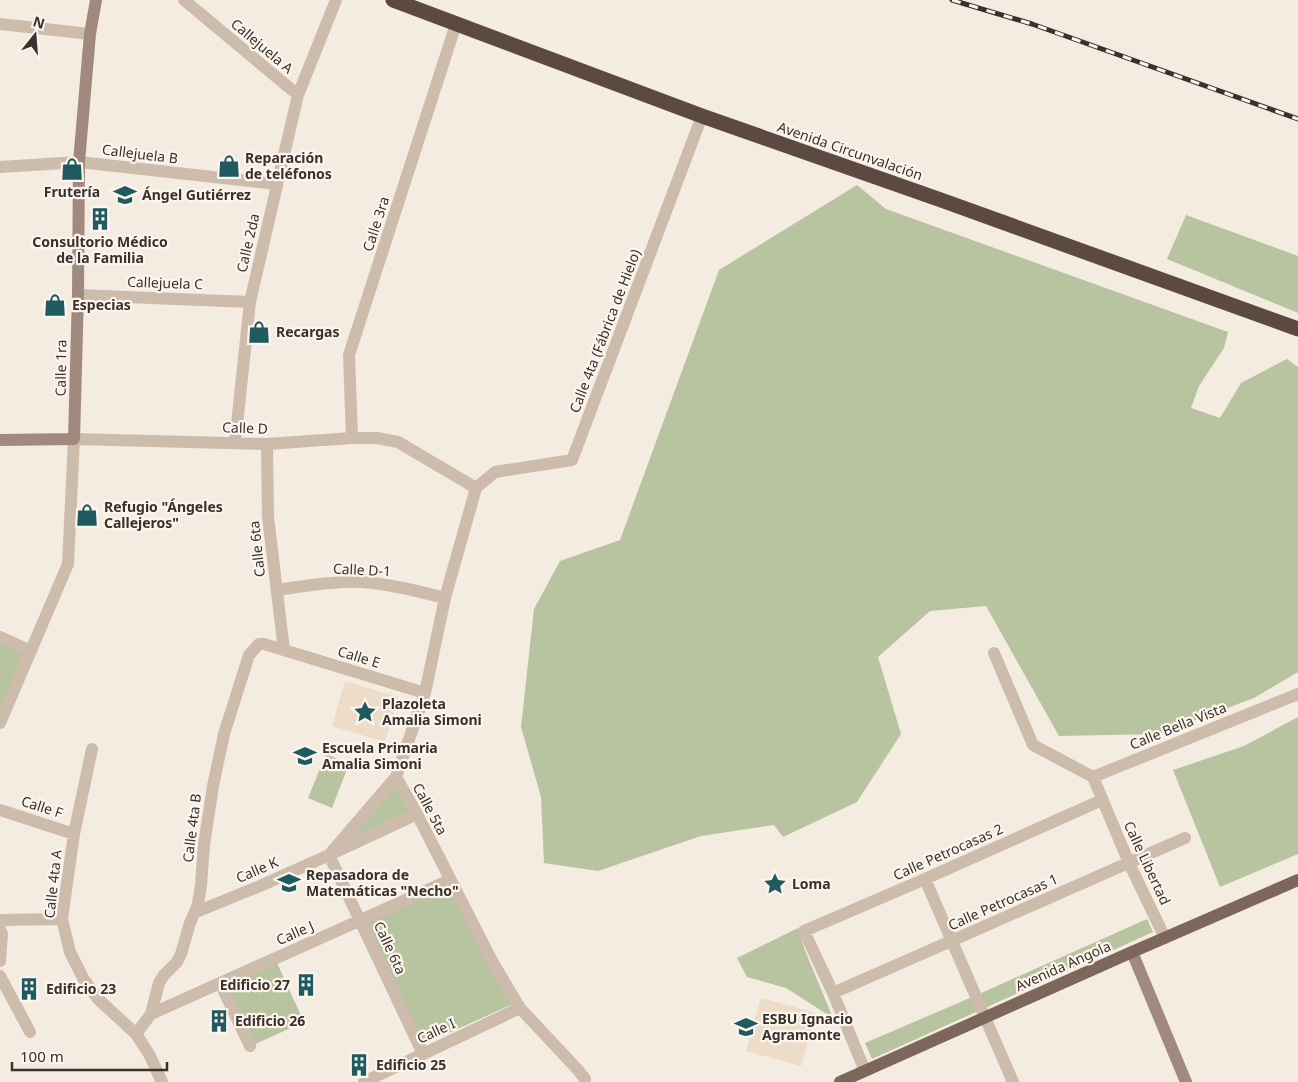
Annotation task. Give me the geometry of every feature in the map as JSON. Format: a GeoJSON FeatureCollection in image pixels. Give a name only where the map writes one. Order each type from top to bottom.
{"type":"FeatureCollection","features":[{"type":"Feature","properties":{"kind":"highway","name":"Avenida Circunvalación"},"geometry":{"type":"LineString","coordinates":[[393,0],[702,116],[1298,329]]}},
{"type":"Feature","properties":{"kind":"main road","name":"Avenida Angola"},"geometry":{"type":"LineString","coordinates":[[840,1082],[1298,880]]}},
{"type":"Feature","properties":{"kind":"street","name":"Calle 1ra"},"geometry":{"type":"LineString","coordinates":[[0,723],[68,564],[78,295],[79,162],[90,34],[96,0]]}},
{"type":"Feature","properties":{"kind":"street","name":"Callejuela A"},"geometry":{"type":"LineString","coordinates":[[184,0],[298,95]]}},
{"type":"Feature","properties":{"kind":"street","name":"Calle 2da"},"geometry":{"type":"LineString","coordinates":[[235,443],[250,302],[298,95],[336,0]]}},
{"type":"Feature","properties":{"kind":"street"},"geometry":{"type":"LineString","coordinates":[[0,24],[90,34]]}},
{"type":"Feature","properties":{"kind":"street","name":"Calle 3ra"},"geometry":{"type":"LineString","coordinates":[[352,438],[349,355],[456,24]]}},
{"type":"Feature","properties":{"kind":"street","name":"Calle 4ta (Fábrica de Hielo)"},"geometry":{"type":"LineString","coordinates":[[476,488],[495,472],[572,460],[702,116]]}},
{"type":"Feature","properties":{"kind":"street","name":"Callejuela B"},"geometry":{"type":"LineString","coordinates":[[0,167],[79,162],[277,184]]}},
{"type":"Feature","properties":{"kind":"street","name":"Callejuela C"},"geometry":{"type":"LineString","coordinates":[[78,295],[250,302]]}},
{"type":"Feature","properties":{"kind":"street","name":"Calle D"},"geometry":{"type":"LineString","coordinates":[[0,440],[74,439],[267,444],[377,438],[398,442],[476,488]]}},
{"type":"Feature","properties":{"kind":"street","name":"Calle 6ta"},"geometry":{"type":"LineString","coordinates":[[267,444],[268,517],[284,650]]}},
{"type":"Feature","properties":{"kind":"street","name":"Calle 5ta"},"geometry":{"type":"LineString","coordinates":[[476,488],[445,598],[425,693],[396,777],[417,814],[492,961],[520,1008],[586,1081]]}},
{"type":"Feature","properties":{"kind":"street","name":"Calle D-1"},"geometry":{"type":"LineString","coordinates":[[277,590],[332,583],[361,582],[392,585],[445,598]]}},
{"type":"Feature","properties":{"kind":"street"},"geometry":{"type":"LineString","coordinates":[[0,637],[31,651]]}},
{"type":"Feature","properties":{"kind":"street","name":"Calle 4ta B"},"geometry":{"type":"LineString","coordinates":[[136,1034],[151,1014],[159,982],[177,962],[181,954],[190,924],[196,912],[200,897],[204,846],[215,772],[224,734],[249,655],[259,644],[284,650]]}},
{"type":"Feature","properties":{"kind":"street","name":"Calle E"},"geometry":{"type":"LineString","coordinates":[[284,650],[425,693]]}},
{"type":"Feature","properties":{"kind":"street"},"geometry":{"type":"LineString","coordinates":[[994,653],[1033,745],[1093,777],[1102,800]]}},
{"type":"Feature","properties":{"kind":"street","name":"Calle Bella Vista"},"geometry":{"type":"LineString","coordinates":[[1093,777],[1298,694]]}},
{"type":"Feature","properties":{"kind":"street","name":"Calle 4ta A"},"geometry":{"type":"LineString","coordinates":[[92,749],[74,834],[62,920],[70,952],[83,978],[98,999],[136,1034],[149,1054],[162,1082]]}},
{"type":"Feature","properties":{"kind":"street","name":"Calle K"},"geometry":{"type":"LineString","coordinates":[[329,855],[396,777]]}},
{"type":"Feature","properties":{"kind":"street","name":"Calle Libertad"},"geometry":{"type":"LineString","coordinates":[[1102,800],[1129,863],[1165,938]]}},
{"type":"Feature","properties":{"kind":"street","name":"Calle Petrocasas 2"},"geometry":{"type":"LineString","coordinates":[[833,993],[804,931],[1102,800]]}},
{"type":"Feature","properties":{"kind":"street","name":"Calle F"},"geometry":{"type":"LineString","coordinates":[[0,810],[74,834]]}},
{"type":"Feature","properties":{"kind":"street","name":"Calle K"},"geometry":{"type":"LineString","coordinates":[[196,912],[260,886],[417,814]]}},
{"type":"Feature","properties":{"kind":"street","name":"Calle Petrocasas 1"},"geometry":{"type":"LineString","coordinates":[[833,993],[1185,838]]}},
{"type":"Feature","properties":{"kind":"street","name":"Calle 6ta"},"geometry":{"type":"LineString","coordinates":[[329,855],[423,1054]]}},
{"type":"Feature","properties":{"kind":"street"},"geometry":{"type":"LineString","coordinates":[[925,879],[1013,1082]]}},
{"type":"Feature","properties":{"kind":"street","name":"Calle J"},"geometry":{"type":"LineString","coordinates":[[151,1014],[450,880]]}},
{"type":"Feature","properties":{"kind":"street"},"geometry":{"type":"LineString","coordinates":[[0,920],[62,920]]}},
{"type":"Feature","properties":{"kind":"street"},"geometry":{"type":"LineString","coordinates":[[0,929],[2,934],[0,961]]}},
{"type":"Feature","properties":{"kind":"street"},"geometry":{"type":"LineString","coordinates":[[1132,952],[1186,1082]]}},
{"type":"Feature","properties":{"kind":"street"},"geometry":{"type":"LineString","coordinates":[[0,976],[30,1032]]}},
{"type":"Feature","properties":{"kind":"street"},"geometry":{"type":"LineString","coordinates":[[220,983],[250,1046]]}},
{"type":"Feature","properties":{"kind":"street"},"geometry":{"type":"LineString","coordinates":[[833,993],[865,1071]]}},
{"type":"Feature","properties":{"kind":"street","name":"Calle I"},"geometry":{"type":"LineString","coordinates":[[364,1082],[520,1008]]}},
{"type":"Feature","properties":{"kind":"green space"},"geometry":{"type":"Polygon","coordinates":[[[857,185],[886,209],[1228,332],[1224,348],[1199,386],[1191,408],[1220,418],[1241,383],[1287,359],[1298,367],[1298,672],[1254,698],[1158,734],[1059,736],[986,606],[930,611],[878,657],[901,734],[857,802],[783,837],[774,825],[701,836],[598,871],[544,863],[541,797],[521,727],[534,609],[560,561],[620,540],[719,270],[857,185]]]}},
{"type":"Feature","properties":{"kind":"green space"},"geometry":{"type":"Polygon","coordinates":[[[1186,215],[1298,256],[1298,313],[1167,259],[1186,215]]]}},
{"type":"Feature","properties":{"kind":"green space"},"geometry":{"type":"Polygon","coordinates":[[[0,641],[27,653],[0,717],[0,641]]]}},
{"type":"Feature","properties":{"kind":"green space"},"geometry":{"type":"Polygon","coordinates":[[[1298,717],[1298,854],[1220,887],[1173,770],[1244,746],[1298,717]]]}},
{"type":"Feature","properties":{"kind":"green space"},"geometry":{"type":"Polygon","coordinates":[[[326,754],[349,764],[332,808],[308,798],[326,754]]]}},
{"type":"Feature","properties":{"kind":"green space"},"geometry":{"type":"Polygon","coordinates":[[[396,777],[417,814],[329,855],[396,777]]]}},
{"type":"Feature","properties":{"kind":"green space"},"geometry":{"type":"Polygon","coordinates":[[[437,890],[457,897],[513,1004],[422,1045],[366,922],[437,890]]]}},
{"type":"Feature","properties":{"kind":"green space"},"geometry":{"type":"Polygon","coordinates":[[[1147,919],[1153,932],[872,1059],[865,1043],[1147,919]]]}},
{"type":"Feature","properties":{"kind":"green space"},"geometry":{"type":"Polygon","coordinates":[[[798,928],[804,948],[833,1018],[786,988],[747,977],[737,958],[798,928]]]}},
{"type":"Feature","properties":{"kind":"green space"},"geometry":{"type":"Polygon","coordinates":[[[277,963],[304,1022],[253,1045],[226,986],[277,963]]]}},
{"type":"Feature","properties":{"kind":"shaded area","name":"Plazoleta Amalia Simoni"},"geometry":{"type":"Polygon","coordinates":[[[345,681],[398,697],[385,742],[332,726],[345,681]]]}},
{"type":"Feature","properties":{"kind":"shaded area"},"geometry":{"type":"Polygon","coordinates":[[[761,998],[816,1013],[801,1066],[746,1051],[761,998]]]}},
{"type":"Feature","properties":{"kind":"railway"},"geometry":{"type":"LineString","coordinates":[[952,0],[1032,24],[1298,119]]}},
{"type":"Feature","properties":{"kind":"place","name":"Reparación de teléfonos"},"geometry":{"type":"Point","coordinates":[229,166]}},
{"type":"Feature","properties":{"kind":"place","name":"Frutería"},"geometry":{"type":"Point","coordinates":[72,169]}},
{"type":"Feature","properties":{"kind":"place","name":"Ángel Gutiérrez"},"geometry":{"type":"Point","coordinates":[125,195]}},
{"type":"Feature","properties":{"kind":"place","name":"Consultorio Médico de la Familia"},"geometry":{"type":"Point","coordinates":[100,219]}},
{"type":"Feature","properties":{"kind":"place","name":"Especias"},"geometry":{"type":"Point","coordinates":[55,305]}},
{"type":"Feature","properties":{"kind":"place","name":"Recargas"},"geometry":{"type":"Point","coordinates":[259,332]}},
{"type":"Feature","properties":{"kind":"place","name":"Refugio \"Ángeles Callejeros\""},"geometry":{"type":"Point","coordinates":[87,515]}},
{"type":"Feature","properties":{"kind":"place","name":"Plazoleta Amalia Simoni"},"geometry":{"type":"Point","coordinates":[365,712]}},
{"type":"Feature","properties":{"kind":"place","name":"Escuela Primaria Amalia Simoni"},"geometry":{"type":"Point","coordinates":[305,756]}},
{"type":"Feature","properties":{"kind":"place","name":"Repasadora de Matemáticas \"Necho\""},"geometry":{"type":"Point","coordinates":[289,883]}},
{"type":"Feature","properties":{"kind":"place","name":"Loma"},"geometry":{"type":"Point","coordinates":[775,884]}},
{"type":"Feature","properties":{"kind":"place","name":"Edificio 27"},"geometry":{"type":"Point","coordinates":[306,985]}},
{"type":"Feature","properties":{"kind":"place","name":"Edificio 23"},"geometry":{"type":"Point","coordinates":[29,989]}},
{"type":"Feature","properties":{"kind":"place","name":"Edificio 26"},"geometry":{"type":"Point","coordinates":[219,1021]}},
{"type":"Feature","properties":{"kind":"place","name":"ESBU Ignacio Agramonte"},"geometry":{"type":"Point","coordinates":[746,1027]}},
{"type":"Feature","properties":{"kind":"place","name":"Edificio 25"},"geometry":{"type":"Point","coordinates":[359,1065]}}]}
